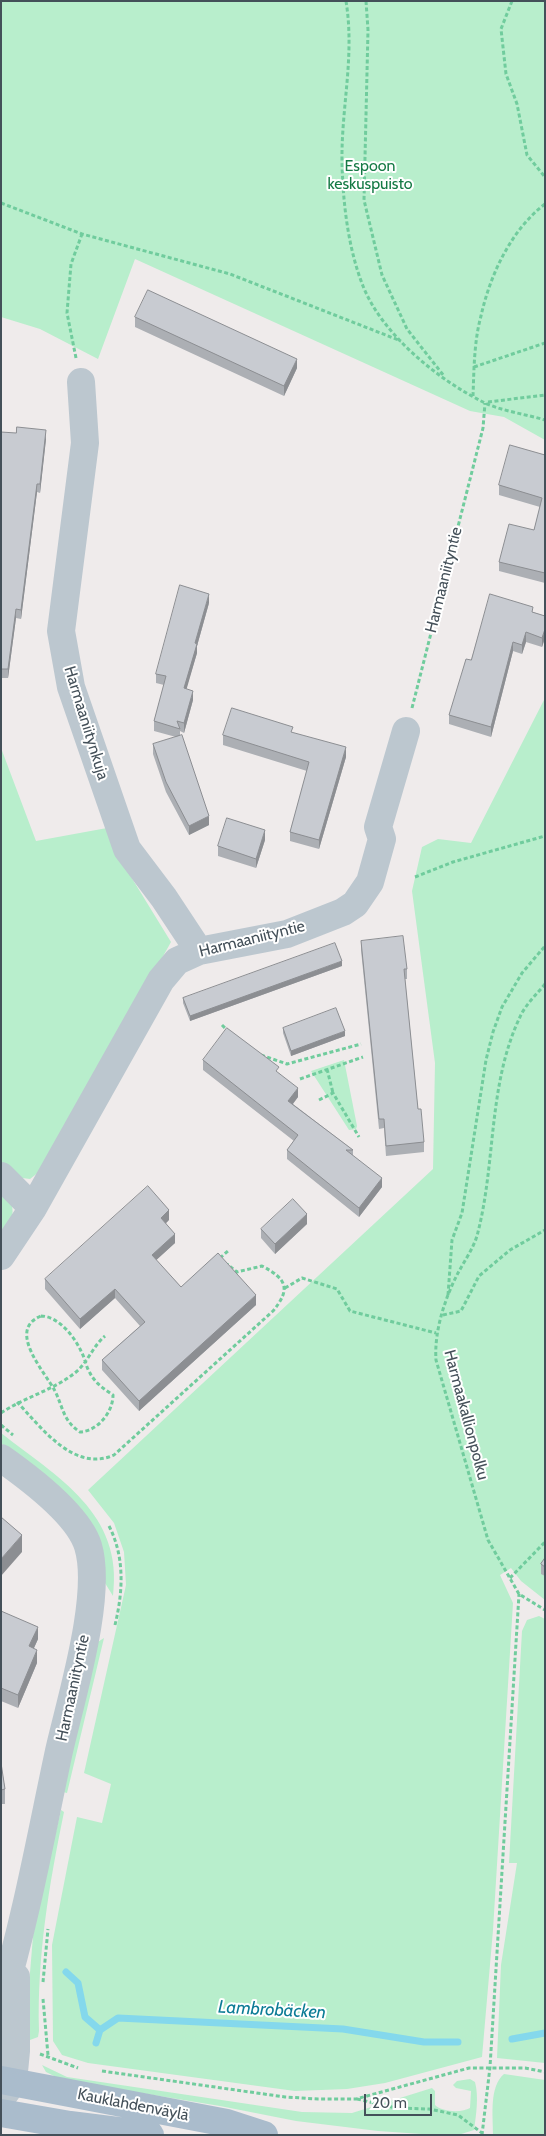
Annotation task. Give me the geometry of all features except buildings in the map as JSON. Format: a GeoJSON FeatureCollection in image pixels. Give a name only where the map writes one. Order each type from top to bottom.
{"type":"FeatureCollection","features":[{"type":"Feature","properties":{"kind":"main road","name":"Kauklahdenväylä"},"geometry":{"type":"LineString","coordinates":[[5,2087],[227,2123],[264,2135]]}},
{"type":"Feature","properties":{"kind":"main road","name":"Kauklahdenväylä"},"geometry":{"type":"LineString","coordinates":[[1,2113],[70,2125],[150,2135]]}},
{"type":"Feature","properties":{"kind":"street","name":"Harmaaniitynkuja"},"geometry":{"type":"LineString","coordinates":[[80,367],[85,443],[61,632],[71,687],[127,849],[164,898],[199,951]]}},
{"type":"Feature","properties":{"kind":"street","name":"Harmaaniityntie"},"geometry":{"type":"LineString","coordinates":[[1,1256],[33,1208],[161,980],[177,961],[199,951],[287,934],[343,912],[355,904],[370,882],[382,839],[378,827],[406,731]]}},
{"type":"Feature","properties":{"kind":"street"},"geometry":{"type":"LineString","coordinates":[[1,1176],[33,1208]]}},
{"type":"Feature","properties":{"kind":"street","name":"Harmaaniityntie"},"geometry":{"type":"LineString","coordinates":[[1,1458],[47,1495],[74,1522],[88,1545],[93,1576],[89,1615],[16,1952],[1,2002]]}},
{"type":"Feature","properties":{"kind":"street","name":"Harmaaniityntie"},"geometry":{"type":"LineString","coordinates":[[5,2087],[16,2050],[16,1952]]}},
{"type":"Feature","properties":{"kind":"path"},"geometry":{"type":"LineString","coordinates":[[346,1],[350,29],[342,162],[348,228],[363,285],[376,309],[401,341],[447,380],[485,403],[545,420]]}},
{"type":"Feature","properties":{"kind":"path"},"geometry":{"type":"LineString","coordinates":[[366,1],[368,30],[364,200],[382,274],[407,329],[447,380]]}},
{"type":"Feature","properties":{"kind":"path"},"geometry":{"type":"LineString","coordinates":[[510,2],[501,29],[506,74],[517,104],[528,155],[545,177]]}},
{"type":"Feature","properties":{"kind":"path"},"geometry":{"type":"LineString","coordinates":[[1,203],[82,234],[230,274],[401,341]]}},
{"type":"Feature","properties":{"kind":"path"},"geometry":{"type":"LineString","coordinates":[[472,396],[480,316],[495,274],[518,231],[545,204]]}},
{"type":"Feature","properties":{"kind":"path"},"geometry":{"type":"LineString","coordinates":[[80,367],[67,313],[70,264],[82,234]]}},
{"type":"Feature","properties":{"kind":"path"},"geometry":{"type":"LineString","coordinates":[[474,367],[545,343]]}},
{"type":"Feature","properties":{"kind":"path"},"geometry":{"type":"LineString","coordinates":[[485,403],[545,395]]}},
{"type":"Feature","properties":{"kind":"path","name":"Harmaaniityntie"},"geometry":{"type":"LineString","coordinates":[[406,731],[483,428],[485,403]]}},
{"type":"Feature","properties":{"kind":"path"},"geometry":{"type":"LineString","coordinates":[[415,877],[452,862],[545,836]]}},
{"type":"Feature","properties":{"kind":"path"},"geometry":{"type":"LineString","coordinates":[[447,1301],[452,1240],[462,1212],[486,1060],[493,1032],[502,1006],[522,973],[545,946]]}},
{"type":"Feature","properties":{"kind":"path","name":"Harmaakallionpolku"},"geometry":{"type":"LineString","coordinates":[[545,984],[520,1016],[499,1075],[488,1188],[478,1235],[455,1279],[436,1333],[436,1360],[488,1540],[519,1594],[545,1610]]}},
{"type":"Feature","properties":{"kind":"path"},"geometry":{"type":"LineString","coordinates":[[222,1025],[235,1038]]}},
{"type":"Feature","properties":{"kind":"path"},"geometry":{"type":"LineString","coordinates":[[254,1053],[287,1064],[361,1044]]}},
{"type":"Feature","properties":{"kind":"path"},"geometry":{"type":"LineString","coordinates":[[300,1079],[363,1057]]}},
{"type":"Feature","properties":{"kind":"path"},"geometry":{"type":"LineString","coordinates":[[328,1069],[333,1093],[359,1137]]}},
{"type":"Feature","properties":{"kind":"path"},"geometry":{"type":"LineString","coordinates":[[319,1100],[333,1093]]}},
{"type":"Feature","properties":{"kind":"path"},"geometry":{"type":"LineString","coordinates":[[442,1315],[461,1311],[479,1276],[510,1250],[545,1230]]}},
{"type":"Feature","properties":{"kind":"path"},"geometry":{"type":"LineString","coordinates":[[215,1260],[228,1250]]}},
{"type":"Feature","properties":{"kind":"path"},"geometry":{"type":"LineString","coordinates":[[17,1402],[53,1442],[73,1453],[103,1460],[114,1455],[273,1311],[282,1300],[285,1288],[283,1281],[276,1272],[262,1266],[237,1272],[220,1258]]}},
{"type":"Feature","properties":{"kind":"path"},"geometry":{"type":"LineString","coordinates":[[285,1288],[302,1278],[337,1289],[350,1312],[436,1333]]}},
{"type":"Feature","properties":{"kind":"path"},"geometry":{"type":"LineString","coordinates":[[47,1316],[55,1320],[81,1349],[86,1361],[95,1382],[113,1395],[113,1406],[93,1428],[80,1432],[73,1428],[61,1410],[52,1386],[28,1348],[28,1326],[34,1319],[47,1316]]}},
{"type":"Feature","properties":{"kind":"path"},"geometry":{"type":"LineString","coordinates":[[1,1413],[17,1402],[52,1386],[77,1371],[86,1361],[96,1344],[105,1336]]}},
{"type":"Feature","properties":{"kind":"path"},"geometry":{"type":"LineString","coordinates":[[510,1578],[545,1542]]}},
{"type":"Feature","properties":{"kind":"path"},"geometry":{"type":"LineString","coordinates":[[482,2134],[490,2067],[519,1594]]}},
{"type":"Feature","properties":{"kind":"path"},"geometry":{"type":"LineString","coordinates":[[16,2050],[48,2055],[80,2068]]}},
{"type":"Feature","properties":{"kind":"path"},"geometry":{"type":"LineString","coordinates":[[356,2098],[448,2072],[490,2067],[525,2068],[545,2072]]}},
{"type":"Feature","properties":{"kind":"path"},"geometry":{"type":"LineString","coordinates":[[100,2071],[285,2097],[356,2098],[396,2108],[429,2109],[458,2115],[482,2134]]}},
{"type":"Feature","properties":{"kind":"green space","name":"Espoon keskuspuisto"},"geometry":{"type":"Polygon","coordinates":[[[1,1],[545,1],[545,440],[504,417],[470,411],[135,259],[98,359],[40,329],[1,317],[1,1]]]}},
{"type":"Feature","properties":{"kind":"green space"},"geometry":{"type":"Polygon","coordinates":[[[545,698],[545,1600],[521,1581],[511,1568],[500,1575],[513,1603],[493,1930],[482,2057],[385,2083],[347,2089],[295,2091],[88,2063],[62,2055],[53,2041],[52,1945],[77,1817],[102,1823],[111,1784],[84,1773],[126,1585],[124,1552],[114,1523],[88,1490],[433,1169],[435,1063],[412,891],[422,847],[438,839],[471,843],[545,698]]]}},
{"type":"Feature","properties":{"kind":"green space"},"geometry":{"type":"Polygon","coordinates":[[[1,748],[36,841],[107,828],[117,854],[171,942],[44,1168],[30,1179],[22,1178],[1,1165],[1,748]]]}},
{"type":"Feature","properties":{"kind":"green space"},"geometry":{"type":"Polygon","coordinates":[[[344,1060],[357,1126],[356,1129],[349,1130],[311,1071],[344,1060]]]}},
{"type":"Feature","properties":{"kind":"green space"},"geometry":{"type":"Polygon","coordinates":[[[1,1194],[10,1199],[13,1210],[12,1219],[1,1237],[1,1194]]]}},
{"type":"Feature","properties":{"kind":"green space"},"geometry":{"type":"Polygon","coordinates":[[[1,1433],[64,1482],[82,1500],[97,1520],[108,1542],[114,1567],[113,1596],[105,1583],[73,1503],[1,1443],[1,1433]]]}},
{"type":"Feature","properties":{"kind":"green space"},"geometry":{"type":"Polygon","coordinates":[[[539,1616],[545,1619],[545,2063],[497,2058],[501,1965],[517,1863],[509,1863],[522,1631],[527,1620],[539,1616]]]}},
{"type":"Feature","properties":{"kind":"green space"},"geometry":{"type":"Polygon","coordinates":[[[104,1638],[67,1793],[59,1791],[93,1645],[104,1638]]]}},
{"type":"Feature","properties":{"kind":"green space"},"geometry":{"type":"Polygon","coordinates":[[[61,1810],[64,1812],[53,1866],[42,1948],[39,2031],[38,2037],[30,2040],[28,1997],[34,1924],[61,1810]]]}},
{"type":"Feature","properties":{"kind":"green space"},"geometry":{"type":"Polygon","coordinates":[[[42,2065],[67,2077],[302,2112],[352,2113],[432,2088],[435,2091],[435,2105],[447,2110],[462,2111],[470,2108],[471,2091],[456,2088],[453,2085],[457,2081],[470,2079],[475,2082],[477,2106],[474,2130],[458,2135],[378,2131],[296,2121],[220,2106],[62,2080],[46,2072],[42,2065]]]}},
{"type":"Feature","properties":{"kind":"green space"},"geometry":{"type":"Polygon","coordinates":[[[504,2074],[545,2080],[545,2135],[493,2135],[494,2094],[499,2080],[504,2074]]]}},
{"type":"Feature","properties":{"kind":"waterway"},"geometry":{"type":"LineString","coordinates":[[66,1972],[78,1983],[85,2017],[100,2030]]}},
{"type":"Feature","properties":{"kind":"waterway","name":"Lambrobäcken"},"geometry":{"type":"LineString","coordinates":[[96,2043],[100,2030],[118,2018],[343,2029],[424,2042],[458,2042]]}},
{"type":"Feature","properties":{"kind":"waterway","name":"Lambrobäcken"},"geometry":{"type":"LineString","coordinates":[[512,2039],[545,2033]]}}]}
